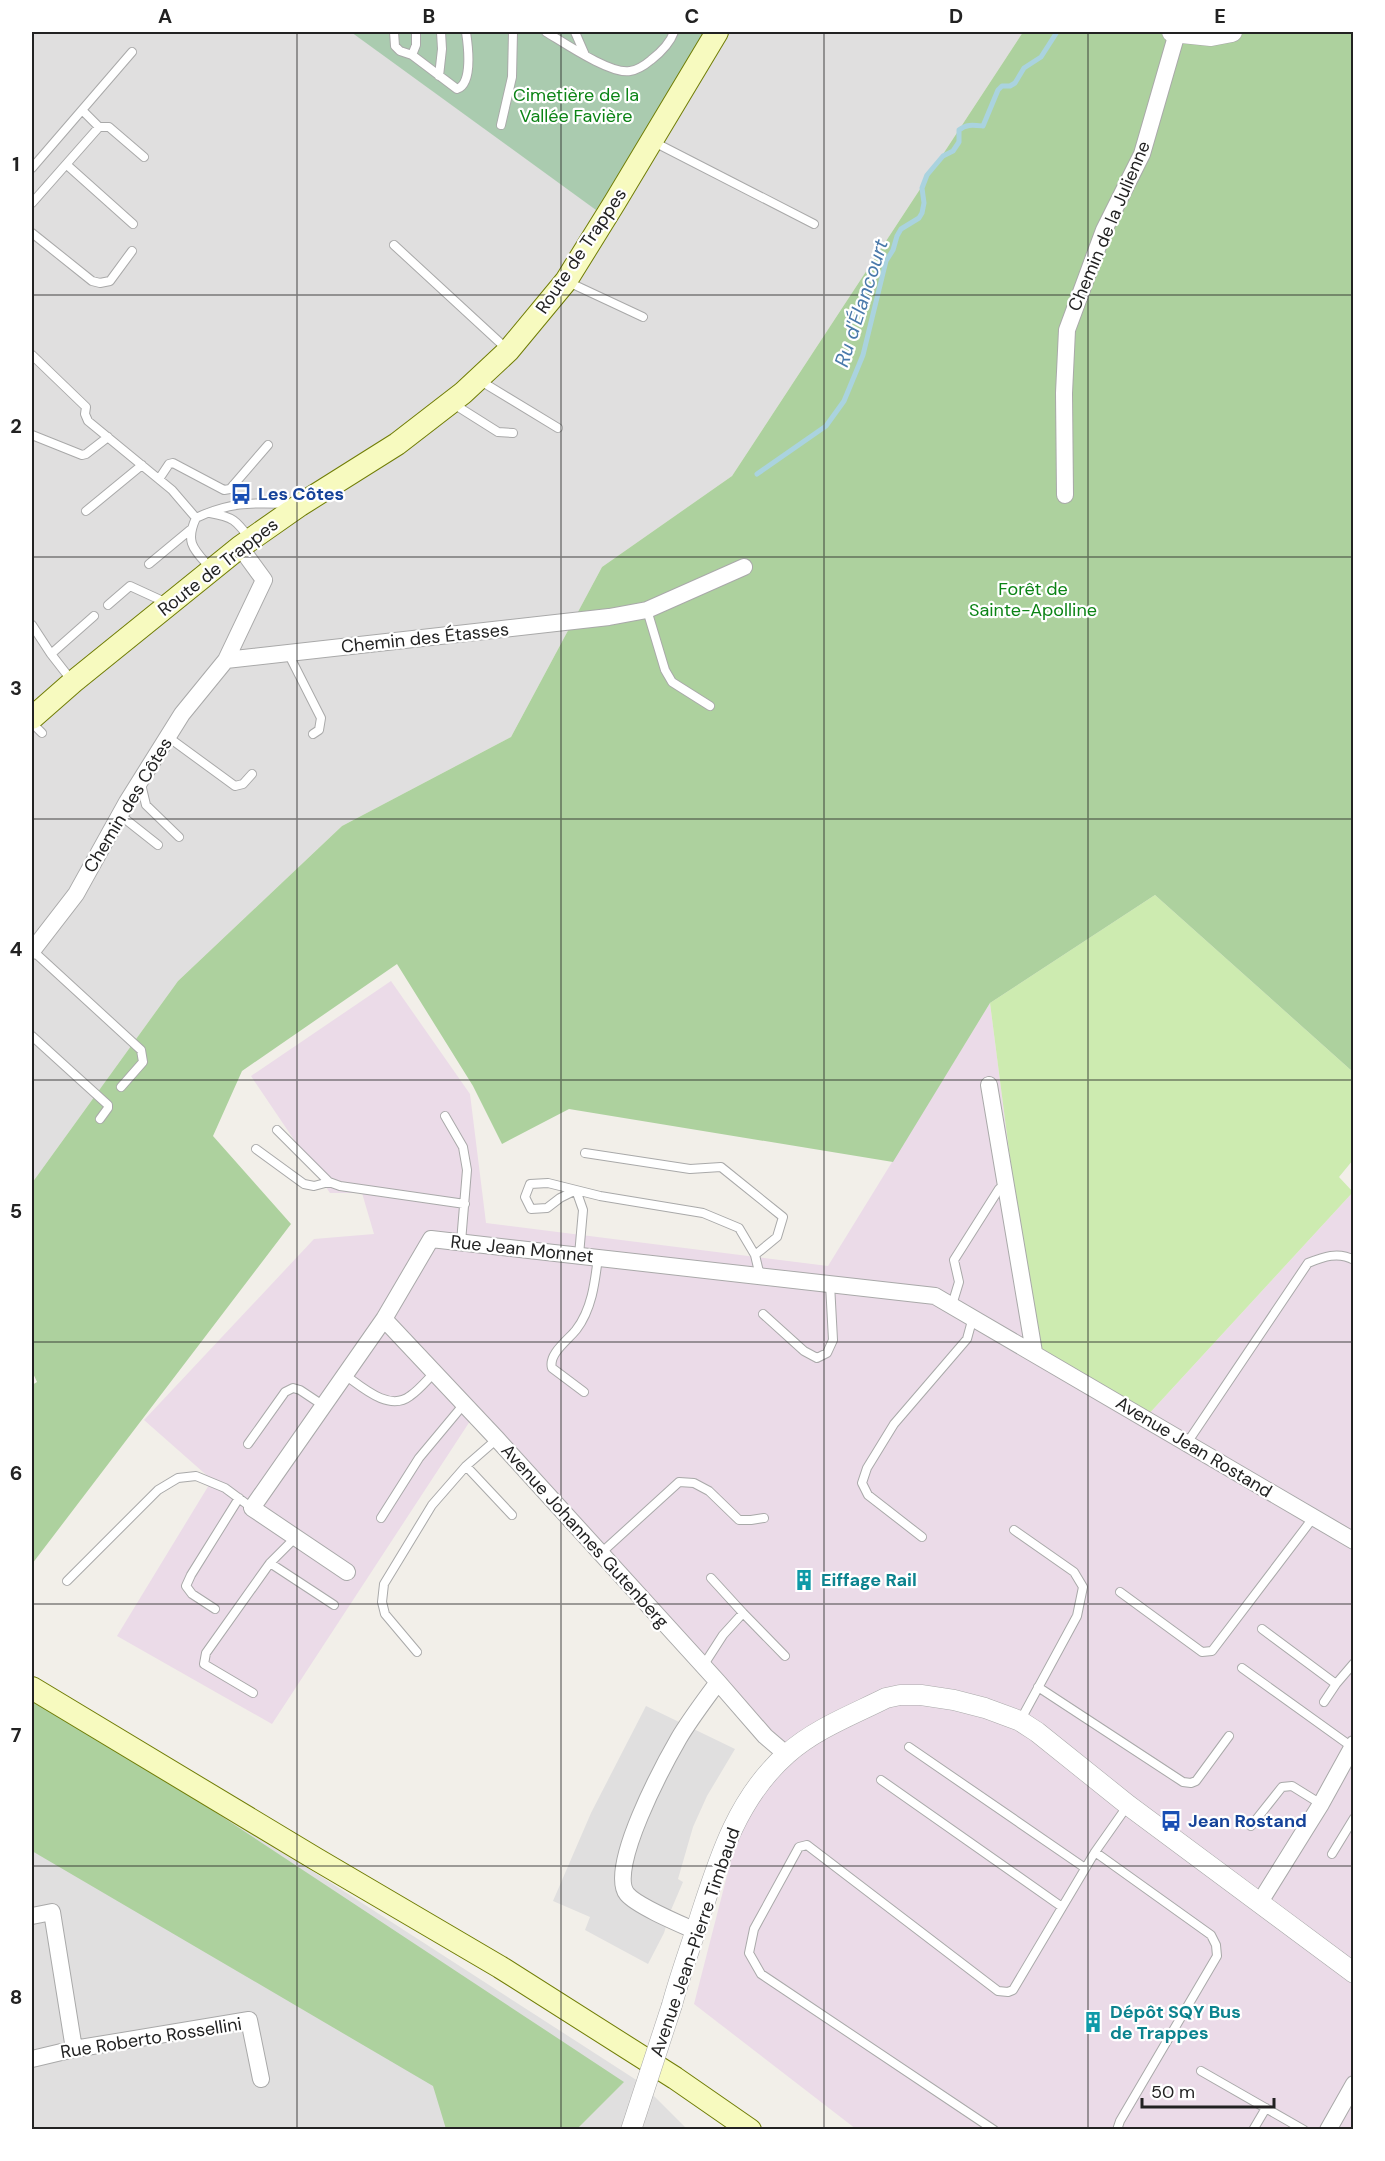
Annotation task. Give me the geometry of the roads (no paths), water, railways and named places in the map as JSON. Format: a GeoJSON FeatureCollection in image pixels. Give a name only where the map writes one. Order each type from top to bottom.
{"type":"FeatureCollection","features":[{"type":"Feature","properties":{"kind":"main road","name":"Route de Trappes"},"geometry":{"type":"LineString","coordinates":[[37,726],[73,682],[245,543],[300,505],[397,444],[451,402],[508,351],[566,281],[717,32]]}},
{"type":"Feature","properties":{"kind":"main road"},"geometry":{"type":"LineString","coordinates":[[32,1688],[500,1967],[675,2078],[750,2130]]}},
{"type":"Feature","properties":{"kind":"street"},"geometry":{"type":"LineString","coordinates":[[1174,32],[1211,36],[1232,32]]}},
{"type":"Feature","properties":{"kind":"street","name":"Chemin de la Julienne"},"geometry":{"type":"LineString","coordinates":[[1065,495],[1064,393],[1067,330],[1104,230],[1142,154],[1174,32]]}},
{"type":"Feature","properties":{"kind":"street"},"geometry":{"type":"LineString","coordinates":[[226,660],[264,580],[245,543]]}},
{"type":"Feature","properties":{"kind":"street","name":"Chemin des Étasses"},"geometry":{"type":"LineString","coordinates":[[226,660],[598,618],[647,610],[744,567]]}},
{"type":"Feature","properties":{"kind":"street","name":"Chemin des Côtes"},"geometry":{"type":"LineString","coordinates":[[32,950],[76,894],[120,815],[182,714],[226,660]]}},
{"type":"Feature","properties":{"kind":"street"},"geometry":{"type":"LineString","coordinates":[[989,1085],[1034,1352]]}},
{"type":"Feature","properties":{"kind":"street","name":"Rue Jean Monnet"},"geometry":{"type":"LineString","coordinates":[[246,1503],[324,1406],[384,1319],[431,1239],[935,1296],[1034,1352]]}},
{"type":"Feature","properties":{"kind":"street","name":"Avenue Johannes Gutenberg"},"geometry":{"type":"LineString","coordinates":[[384,1319],[497,1439],[765,1736],[786,1754]]}},
{"type":"Feature","properties":{"kind":"street","name":"Avenue Jean Rostand"},"geometry":{"type":"LineString","coordinates":[[1034,1352],[1353,1541]]}},
{"type":"Feature","properties":{"kind":"street"},"geometry":{"type":"LineString","coordinates":[[246,1503],[347,1572]]}},
{"type":"Feature","properties":{"kind":"street"},"geometry":{"type":"LineString","coordinates":[[696,1931],[650,1909],[627,1894],[621,1879],[631,1836],[656,1781],[679,1739],[718,1682]]}},
{"type":"Feature","properties":{"kind":"street","name":"Avenue Jean-Pierre Timbaud"},"geometry":{"type":"LineString","coordinates":[[631,2130],[723,1847],[740,1812],[761,1781],[786,1754],[809,1736],[886,1698],[921,1695],[954,1700],[1020,1721],[1353,1972]]}},
{"type":"Feature","properties":{"kind":"street"},"geometry":{"type":"LineString","coordinates":[[1260,1902],[1353,1745]]}},
{"type":"Feature","properties":{"kind":"street"},"geometry":{"type":"LineString","coordinates":[[32,1916],[52,1912],[74,2049]]}},
{"type":"Feature","properties":{"kind":"street","name":"Rue Roberto Rossellini"},"geometry":{"type":"LineString","coordinates":[[32,2059],[74,2049],[249,2020],[261,2079]]}},
{"type":"Feature","properties":{"kind":"street"},"geometry":{"type":"LineString","coordinates":[[1333,2128],[1353,2084]]}},
{"type":"Feature","properties":{"kind":"lane"},"geometry":{"type":"LineString","coordinates":[[394,32],[394,46],[412,55],[457,89],[465,83],[468,56],[466,32]]}},
{"type":"Feature","properties":{"kind":"lane"},"geometry":{"type":"LineString","coordinates":[[412,55],[416,45],[416,32]]}},
{"type":"Feature","properties":{"kind":"lane"},"geometry":{"type":"LineString","coordinates":[[439,76],[441,32]]}},
{"type":"Feature","properties":{"kind":"lane"},"geometry":{"type":"LineString","coordinates":[[501,125],[512,76],[513,32]]}},
{"type":"Feature","properties":{"kind":"lane"},"geometry":{"type":"LineString","coordinates":[[549,32],[585,55],[613,69],[629,72],[660,54],[674,32]]}},
{"type":"Feature","properties":{"kind":"lane"},"geometry":{"type":"LineString","coordinates":[[576,32],[585,55]]}},
{"type":"Feature","properties":{"kind":"lane"},"geometry":{"type":"LineString","coordinates":[[32,168],[132,52]]}},
{"type":"Feature","properties":{"kind":"lane"},"geometry":{"type":"LineString","coordinates":[[82,110],[99,127],[109,127],[144,157]]}},
{"type":"Feature","properties":{"kind":"lane"},"geometry":{"type":"LineString","coordinates":[[32,203],[99,127]]}},
{"type":"Feature","properties":{"kind":"lane"},"geometry":{"type":"LineString","coordinates":[[651,141],[814,224]]}},
{"type":"Feature","properties":{"kind":"lane"},"geometry":{"type":"LineString","coordinates":[[67,165],[133,224]]}},
{"type":"Feature","properties":{"kind":"lane"},"geometry":{"type":"LineString","coordinates":[[32,232],[92,281],[100,283],[110,281],[132,251]]}},
{"type":"Feature","properties":{"kind":"lane"},"geometry":{"type":"LineString","coordinates":[[394,245],[508,351]]}},
{"type":"Feature","properties":{"kind":"lane"},"geometry":{"type":"LineString","coordinates":[[566,281],[643,317]]}},
{"type":"Feature","properties":{"kind":"lane"},"geometry":{"type":"LineString","coordinates":[[32,355],[86,407],[85,414],[88,421],[172,490],[196,518]]}},
{"type":"Feature","properties":{"kind":"lane"},"geometry":{"type":"LineString","coordinates":[[478,379],[558,428]]}},
{"type":"Feature","properties":{"kind":"lane"},"geometry":{"type":"LineString","coordinates":[[451,402],[498,432],[513,433]]}},
{"type":"Feature","properties":{"kind":"lane"},"geometry":{"type":"LineString","coordinates":[[32,435],[82,454],[86,454],[108,437]]}},
{"type":"Feature","properties":{"kind":"lane"},"geometry":{"type":"LineString","coordinates":[[159,479],[169,464],[173,463],[224,490],[230,489],[268,444]]}},
{"type":"Feature","properties":{"kind":"lane"},"geometry":{"type":"LineString","coordinates":[[86,511],[142,465]]}},
{"type":"Feature","properties":{"kind":"lane"},"geometry":{"type":"LineString","coordinates":[[149,564],[190,530],[196,518],[208,512],[241,503],[300,505]]}},
{"type":"Feature","properties":{"kind":"lane"},"geometry":{"type":"LineString","coordinates":[[208,512],[229,516],[240,526],[245,543]]}},
{"type":"Feature","properties":{"kind":"lane"},"geometry":{"type":"LineString","coordinates":[[190,530],[190,543],[212,570]]}},
{"type":"Feature","properties":{"kind":"lane"},"geometry":{"type":"LineString","coordinates":[[108,605],[130,586],[171,604]]}},
{"type":"Feature","properties":{"kind":"lane"},"geometry":{"type":"LineString","coordinates":[[647,610],[665,670],[672,682],[710,706]]}},
{"type":"Feature","properties":{"kind":"lane"},"geometry":{"type":"LineString","coordinates":[[51,654],[94,616]]}},
{"type":"Feature","properties":{"kind":"lane"},"geometry":{"type":"LineString","coordinates":[[32,625],[73,682]]}},
{"type":"Feature","properties":{"kind":"lane"},"geometry":{"type":"LineString","coordinates":[[288,653],[321,718],[319,730],[314,734]]}},
{"type":"Feature","properties":{"kind":"lane"},"geometry":{"type":"LineString","coordinates":[[32,723],[37,726]]}},
{"type":"Feature","properties":{"kind":"lane"},"geometry":{"type":"LineString","coordinates":[[168,737],[235,786],[243,784],[252,774]]}},
{"type":"Feature","properties":{"kind":"lane"},"geometry":{"type":"LineString","coordinates":[[141,780],[146,805],[179,837]]}},
{"type":"Feature","properties":{"kind":"lane"},"geometry":{"type":"LineString","coordinates":[[120,815],[158,845]]}},
{"type":"Feature","properties":{"kind":"lane"},"geometry":{"type":"LineString","coordinates":[[32,950],[141,1050],[143,1062],[121,1087]]}},
{"type":"Feature","properties":{"kind":"lane"},"geometry":{"type":"LineString","coordinates":[[32,1036],[108,1105],[100,1119]]}},
{"type":"Feature","properties":{"kind":"lane"},"geometry":{"type":"LineString","coordinates":[[445,1116],[463,1147],[467,1170],[461,1242]]}},
{"type":"Feature","properties":{"kind":"lane"},"geometry":{"type":"LineString","coordinates":[[277,1130],[329,1182],[340,1186],[465,1204]]}},
{"type":"Feature","properties":{"kind":"lane"},"geometry":{"type":"LineString","coordinates":[[256,1149],[304,1184],[314,1186],[329,1182]]}},
{"type":"Feature","properties":{"kind":"lane"},"geometry":{"type":"LineString","coordinates":[[585,1153],[690,1169],[721,1167],[783,1217],[777,1237],[755,1255]]}},
{"type":"Feature","properties":{"kind":"lane"},"geometry":{"type":"LineString","coordinates":[[576,1190],[547,1208],[531,1209],[525,1197],[530,1184],[548,1183],[703,1213],[739,1228],[755,1255],[760,1276]]}},
{"type":"Feature","properties":{"kind":"lane"},"geometry":{"type":"LineString","coordinates":[[952,1305],[959,1282],[954,1260],[999,1189]]}},
{"type":"Feature","properties":{"kind":"lane"},"geometry":{"type":"LineString","coordinates":[[576,1190],[583,1210],[579,1255]]}},
{"type":"Feature","properties":{"kind":"lane"},"geometry":{"type":"LineString","coordinates":[[1187,1443],[1308,1263],[1327,1256],[1346,1255],[1353,1260]]}},
{"type":"Feature","properties":{"kind":"lane"},"geometry":{"type":"LineString","coordinates":[[584,1392],[552,1368],[550,1363],[552,1356],[578,1327],[592,1297],[598,1257]]}},
{"type":"Feature","properties":{"kind":"lane"},"geometry":{"type":"LineString","coordinates":[[763,1314],[804,1351],[817,1358],[827,1353],[833,1340],[830,1284]]}},
{"type":"Feature","properties":{"kind":"lane"},"geometry":{"type":"LineString","coordinates":[[922,1537],[868,1495],[862,1483],[867,1468],[894,1424],[967,1339],[973,1317]]}},
{"type":"Feature","properties":{"kind":"lane"},"geometry":{"type":"LineString","coordinates":[[345,1375],[375,1396],[395,1401],[408,1398],[434,1373]]}},
{"type":"Feature","properties":{"kind":"lane"},"geometry":{"type":"LineString","coordinates":[[248,1444],[285,1392],[293,1388],[300,1389],[324,1406]]}},
{"type":"Feature","properties":{"kind":"lane"},"geometry":{"type":"LineString","coordinates":[[381,1518],[419,1458],[464,1404]]}},
{"type":"Feature","properties":{"kind":"lane"},"geometry":{"type":"LineString","coordinates":[[417,1652],[384,1614],[382,1602],[384,1584],[432,1505],[466,1466],[497,1439]]}},
{"type":"Feature","properties":{"kind":"lane"},"geometry":{"type":"LineString","coordinates":[[466,1466],[512,1515]]}},
{"type":"Feature","properties":{"kind":"lane"},"geometry":{"type":"LineString","coordinates":[[67,1581],[158,1490],[177,1478],[196,1476],[225,1488],[246,1503],[191,1575],[186,1586],[192,1594],[215,1609]]}},
{"type":"Feature","properties":{"kind":"lane"},"geometry":{"type":"LineString","coordinates":[[601,1553],[679,1482],[694,1483],[709,1491],[739,1520],[751,1521],[764,1518]]}},
{"type":"Feature","properties":{"kind":"lane"},"geometry":{"type":"LineString","coordinates":[[1120,1592],[1202,1652],[1212,1651],[1313,1518]]}},
{"type":"Feature","properties":{"kind":"lane"},"geometry":{"type":"LineString","coordinates":[[1014,1530],[1074,1572],[1083,1587],[1077,1616],[1020,1721]]}},
{"type":"Feature","properties":{"kind":"lane"},"geometry":{"type":"LineString","coordinates":[[253,1693],[204,1664],[206,1653],[270,1563],[295,1538]]}},
{"type":"Feature","properties":{"kind":"lane"},"geometry":{"type":"LineString","coordinates":[[270,1563],[334,1605]]}},
{"type":"Feature","properties":{"kind":"lane"},"geometry":{"type":"LineString","coordinates":[[711,1578],[785,1656]]}},
{"type":"Feature","properties":{"kind":"lane"},"geometry":{"type":"LineString","coordinates":[[703,1666],[723,1635],[743,1614]]}},
{"type":"Feature","properties":{"kind":"lane"},"geometry":{"type":"LineString","coordinates":[[1262,1629],[1336,1684]]}},
{"type":"Feature","properties":{"kind":"lane"},"geometry":{"type":"LineString","coordinates":[[1324,1702],[1353,1663]]}},
{"type":"Feature","properties":{"kind":"lane"},"geometry":{"type":"LineString","coordinates":[[1242,1668],[1353,1745]]}},
{"type":"Feature","properties":{"kind":"lane"},"geometry":{"type":"LineString","coordinates":[[1038,1687],[1183,1782],[1196,1781],[1229,1736]]}},
{"type":"Feature","properties":{"kind":"lane"},"geometry":{"type":"LineString","coordinates":[[909,1746],[1085,1868]]}},
{"type":"Feature","properties":{"kind":"lane"},"geometry":{"type":"LineString","coordinates":[[881,1780],[1062,1906]]}},
{"type":"Feature","properties":{"kind":"lane"},"geometry":{"type":"LineString","coordinates":[[1251,1826],[1282,1787],[1292,1786],[1320,1804]]}},
{"type":"Feature","properties":{"kind":"lane"},"geometry":{"type":"LineString","coordinates":[[994,2130],[762,1974],[749,1953],[753,1929],[799,1847],[807,1845],[998,1991],[1008,1992],[1013,1990],[1095,1851],[1128,1804]]}},
{"type":"Feature","properties":{"kind":"lane"},"geometry":{"type":"LineString","coordinates":[[1332,1854],[1353,1818]]}},
{"type":"Feature","properties":{"kind":"lane"},"geometry":{"type":"LineString","coordinates":[[1095,1851],[1211,1935],[1218,1956],[1120,2121],[1117,2130]]}},
{"type":"Feature","properties":{"kind":"lane"},"geometry":{"type":"LineString","coordinates":[[1201,2071],[1304,2130]]}},
{"type":"Feature","properties":{"kind":"lane"},"geometry":{"type":"LineString","coordinates":[[1253,2130],[1266,2108]]}},
{"type":"Feature","properties":{"kind":"waterway","name":"Ru d'Élancourt"},"geometry":{"type":"LineString","coordinates":[[757,474],[826,426],[844,401],[863,355],[886,261],[901,229],[919,218],[922,213],[924,203],[922,188],[927,175],[943,156],[953,151],[959,142],[959,130],[967,126],[983,126],[998,90],[1002,86],[1015,83],[1024,68],[1041,57],[1057,32]]}},
{"type":"Feature","properties":{"kind":"place","name":"Les Côtes"},"geometry":{"type":"Point","coordinates":[241,494]}},
{"type":"Feature","properties":{"kind":"place","name":"Eiffage Rail"},"geometry":{"type":"Point","coordinates":[804,1580]}},
{"type":"Feature","properties":{"kind":"place","name":"Jean Rostand"},"geometry":{"type":"Point","coordinates":[1171,1821]}},
{"type":"Feature","properties":{"kind":"place","name":"Dépôt SQY Bus de Trappes"},"geometry":{"type":"Point","coordinates":[1093,2022]}},
{"type":"Feature","properties":{"kind":"park label","name":"Cimetière de la Vallée Favière"},"geometry":{"type":"Point","coordinates":[576,106]}},
{"type":"Feature","properties":{"kind":"park label","name":"Forêt de Sainte-Apolline"},"geometry":{"type":"Point","coordinates":[1033,599]}}]}
